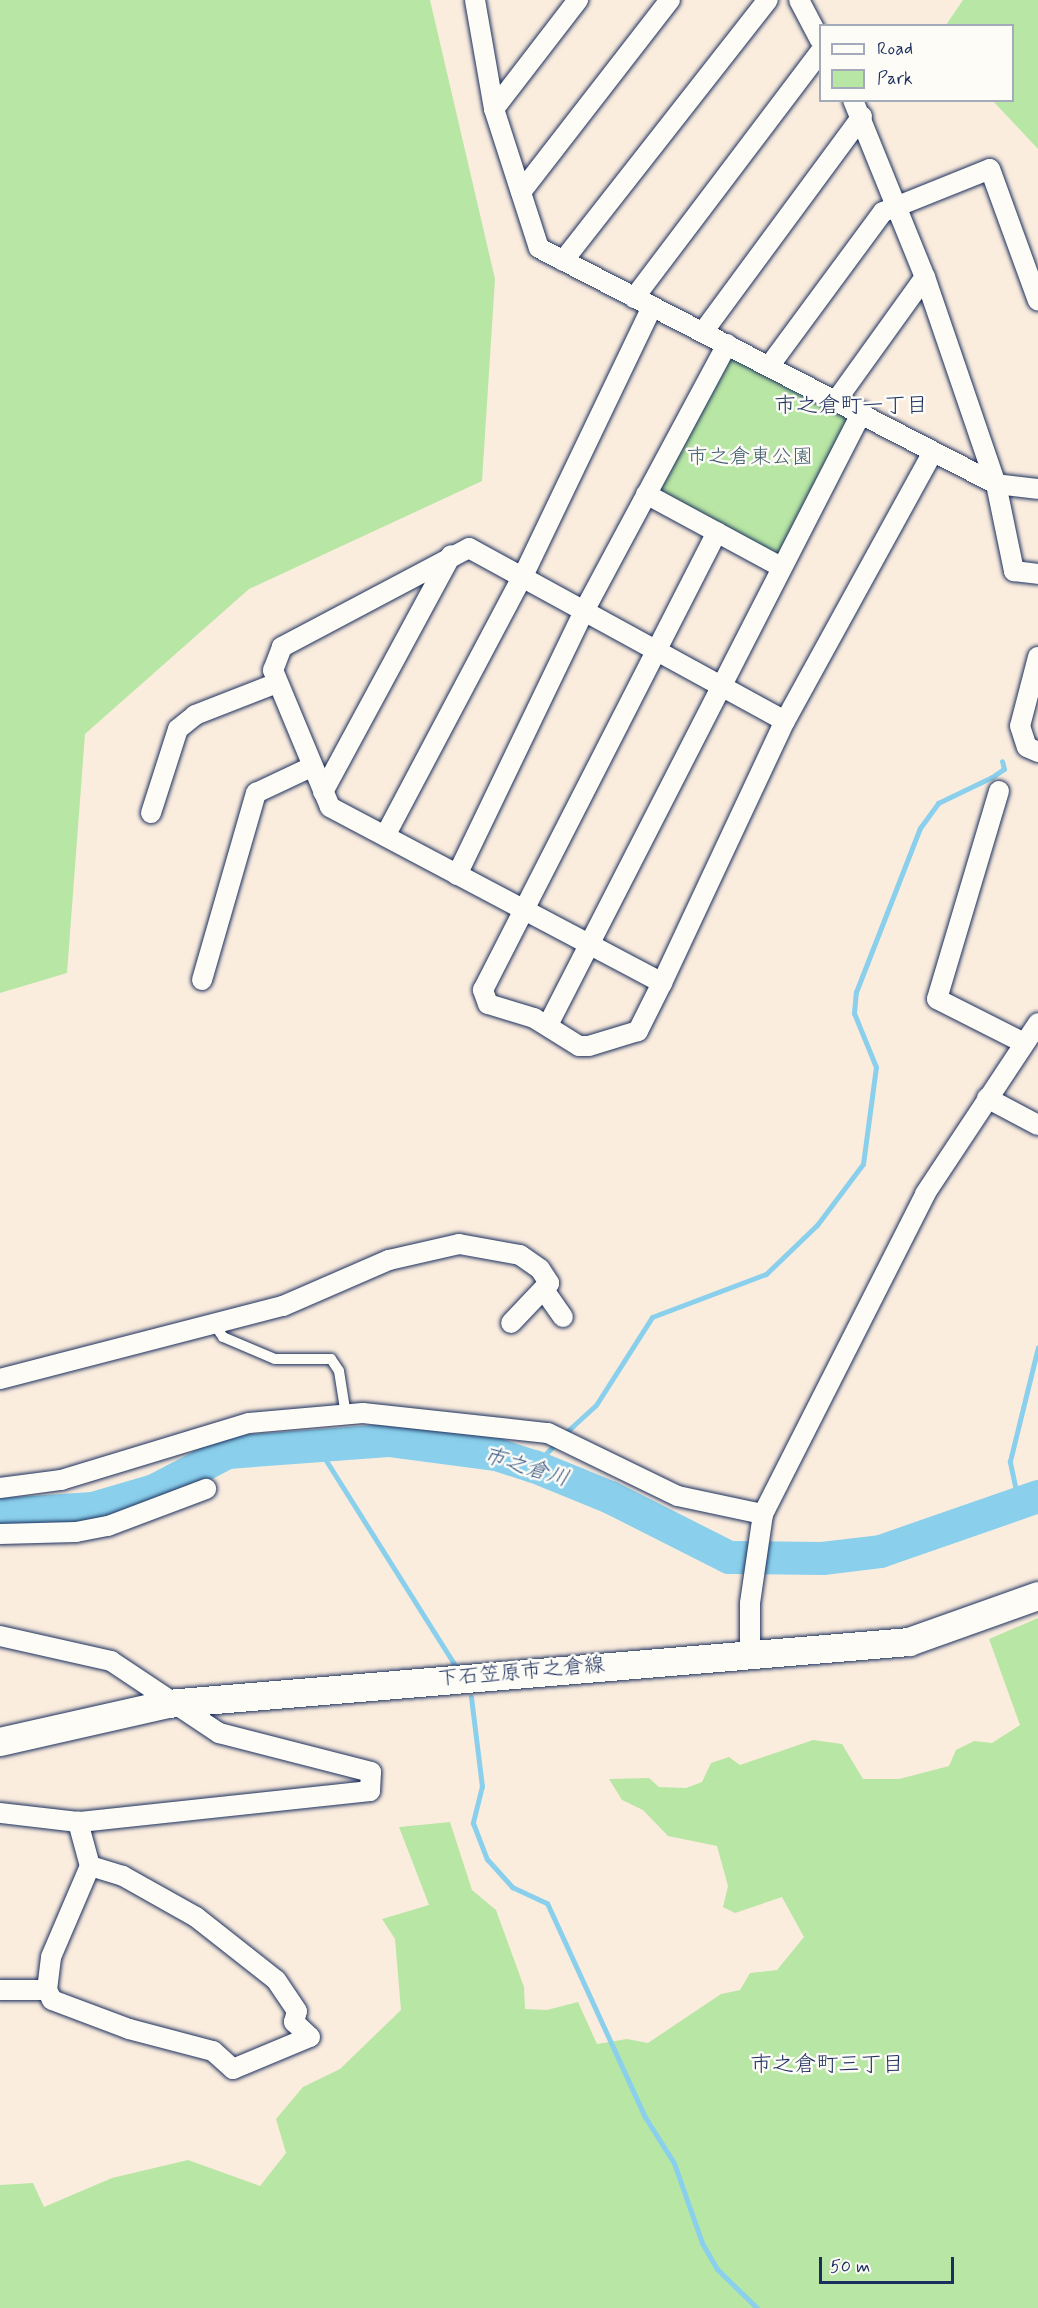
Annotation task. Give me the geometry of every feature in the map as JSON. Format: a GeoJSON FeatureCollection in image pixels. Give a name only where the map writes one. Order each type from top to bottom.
{"type":"FeatureCollection","features":[{"type":"Feature","properties":{"kind":"main road","name":"下石笠原市之倉線"},"geometry":{"type":"LineString","coordinates":[[0,1742],[168,1704],[750,1653],[909,1642],[1038,1596]]}},
{"type":"Feature","properties":{"kind":"street"},"geometry":{"type":"LineString","coordinates":[[494,109],[578,0]]}},
{"type":"Feature","properties":{"kind":"street"},"geometry":{"type":"LineString","coordinates":[[521,192],[670,0]]}},
{"type":"Feature","properties":{"kind":"street"},"geometry":{"type":"LineString","coordinates":[[563,261],[768,0]]}},
{"type":"Feature","properties":{"kind":"street"},"geometry":{"type":"LineString","coordinates":[[799,0],[819,38]]}},
{"type":"Feature","properties":{"kind":"street"},"geometry":{"type":"LineString","coordinates":[[478,2],[494,109],[539,248],[652,308],[838,398],[933,452],[996,484],[1038,489]]}},
{"type":"Feature","properties":{"kind":"street"},"geometry":{"type":"LineString","coordinates":[[634,298],[819,53]]}},
{"type":"Feature","properties":{"kind":"street"},"geometry":{"type":"LineString","coordinates":[[857,109],[926,277],[996,484],[1014,571],[1038,574]]}},
{"type":"Feature","properties":{"kind":"street"},"geometry":{"type":"LineString","coordinates":[[703,332],[857,109]]}},
{"type":"Feature","properties":{"kind":"street"},"geometry":{"type":"LineString","coordinates":[[770,365],[883,212],[990,169],[1038,301]]}},
{"type":"Feature","properties":{"kind":"street"},"geometry":{"type":"LineString","coordinates":[[838,398],[926,277]]}},
{"type":"Feature","properties":{"kind":"street"},"geometry":{"type":"LineString","coordinates":[[385,836],[524,574],[652,308]]}},
{"type":"Feature","properties":{"kind":"street"},"geometry":{"type":"LineString","coordinates":[[457,875],[584,611],[727,344]]}},
{"type":"Feature","properties":{"kind":"street"},"geometry":{"type":"LineString","coordinates":[[548,1025],[591,944],[718,688],[862,412]]}},
{"type":"Feature","properties":{"kind":"street"},"geometry":{"type":"LineString","coordinates":[[717,532],[483,990],[488,1004],[548,1025],[579,1046],[600,1046],[638,1031],[785,721],[933,452]]}},
{"type":"Feature","properties":{"kind":"street"},"geometry":{"type":"LineString","coordinates":[[646,495],[781,567]]}},
{"type":"Feature","properties":{"kind":"street"},"geometry":{"type":"LineString","coordinates":[[662,983],[330,807],[311,767],[273,670],[282,646],[451,555],[479,549],[718,688],[785,721]]}},
{"type":"Feature","properties":{"kind":"street"},"geometry":{"type":"LineString","coordinates":[[323,792],[451,555]]}},
{"type":"Feature","properties":{"kind":"street"},"geometry":{"type":"LineString","coordinates":[[1038,657],[1020,726],[1026,747],[1038,752]]}},
{"type":"Feature","properties":{"kind":"street"},"geometry":{"type":"LineString","coordinates":[[151,813],[178,729],[195,715],[277,683]]}},
{"type":"Feature","properties":{"kind":"street"},"geometry":{"type":"LineString","coordinates":[[202,980],[256,793],[311,767]]}},
{"type":"Feature","properties":{"kind":"street"},"geometry":{"type":"LineString","coordinates":[[999,791],[937,999],[1024,1043]]}},
{"type":"Feature","properties":{"kind":"street"},"geometry":{"type":"LineString","coordinates":[[750,1653],[750,1603],[763,1514],[818,1411],[858,1317],[925,1194],[1038,1023]]}},
{"type":"Feature","properties":{"kind":"street"},"geometry":{"type":"LineString","coordinates":[[987,1098],[1038,1125]]}},
{"type":"Feature","properties":{"kind":"street"},"geometry":{"type":"LineString","coordinates":[[0,1379],[296,1302],[389,1260],[459,1244],[520,1255],[540,1269],[549,1283],[511,1323]]}},
{"type":"Feature","properties":{"kind":"street"},"geometry":{"type":"LineString","coordinates":[[544,1290],[563,1317]]}},
{"type":"Feature","properties":{"kind":"street"},"geometry":{"type":"LineString","coordinates":[[0,1488],[61,1480],[249,1423],[346,1415],[414,1417],[548,1433],[678,1496],[763,1514]]}},
{"type":"Feature","properties":{"kind":"street"},"geometry":{"type":"LineString","coordinates":[[0,1533],[76,1532],[108,1526],[206,1489]]}},
{"type":"Feature","properties":{"kind":"street"},"geometry":{"type":"LineString","coordinates":[[0,1636],[111,1661],[168,1704],[219,1733],[371,1772],[370,1791],[78,1822],[0,1813]]}},
{"type":"Feature","properties":{"kind":"street"},"geometry":{"type":"LineString","coordinates":[[78,1822],[90,1866],[51,1957],[47,1990],[52,2000],[129,2029],[213,2050],[233,2069],[310,2037],[294,2022],[297,2012],[276,1980],[196,1917],[123,1876],[90,1866]]}},
{"type":"Feature","properties":{"kind":"street"},"geometry":{"type":"LineString","coordinates":[[0,1990],[47,1990]]}},
{"type":"Feature","properties":{"kind":"lane"},"geometry":{"type":"LineString","coordinates":[[214,1324],[223,1337],[275,1359],[331,1359],[339,1371],[346,1415]]}},
{"type":"Feature","properties":{"kind":"green space"},"geometry":{"type":"Polygon","coordinates":[[[0,0],[430,0],[495,279],[482,481],[249,589],[85,734],[67,973],[0,993],[0,0]]]}},
{"type":"Feature","properties":{"kind":"green space"},"geometry":{"type":"Polygon","coordinates":[[[963,0],[1038,0],[1038,149],[994,102],[1014,102],[1014,24],[947,24],[963,0]]]}},
{"type":"Feature","properties":{"kind":"green space","name":"市之倉東公園"},"geometry":{"type":"Polygon","coordinates":[[[725,353],[851,417],[779,557],[654,493],[725,353]]]}},
{"type":"Feature","properties":{"kind":"green space"},"geometry":{"type":"Polygon","coordinates":[[[1038,1618],[1038,2308],[0,2308],[0,2185],[33,2183],[44,2207],[112,2178],[188,2160],[260,2186],[286,2153],[276,2119],[303,2087],[340,2069],[401,2010],[395,1939],[382,1919],[429,1905],[399,1827],[450,1822],[472,1890],[496,1910],[524,1987],[525,2009],[547,2010],[578,2002],[597,2044],[627,2039],[648,2043],[721,1994],[740,1990],[750,1973],[777,1970],[804,1937],[782,1897],[735,1913],[723,1907],[728,1886],[717,1846],[668,1836],[643,1810],[622,1800],[609,1779],[649,1778],[659,1787],[686,1788],[702,1782],[711,1763],[729,1757],[740,1765],[813,1740],[842,1744],[863,1779],[899,1779],[949,1766],[956,1750],[974,1741],[992,1743],[1020,1725],[989,1639],[1038,1618]]]}},
{"type":"Feature","properties":{"kind":"waterway"},"geometry":{"type":"LineString","coordinates":[[562,1436],[596,1405],[652,1317],[766,1274],[817,1225],[863,1164],[876,1067],[854,1013],[856,992],[920,828],[938,803],[992,777],[1004,769],[1002,761]]}},
{"type":"Feature","properties":{"kind":"waterway"},"geometry":{"type":"LineString","coordinates":[[1018,1500],[1010,1461],[1038,1347]]}},
{"type":"Feature","properties":{"kind":"waterway","name":"市之倉川"},"geometry":{"type":"LineString","coordinates":[[0,1514],[92,1508],[154,1490],[227,1452],[388,1440],[496,1454],[534,1466],[610,1497],[729,1557],[822,1558],[880,1551],[1038,1496]]}},
{"type":"Feature","properties":{"kind":"waterway"},"geometry":{"type":"LineString","coordinates":[[315,1443],[458,1670]]}},
{"type":"Feature","properties":{"kind":"waterway"},"geometry":{"type":"LineString","coordinates":[[534,1466],[556,1443]]}},
{"type":"Feature","properties":{"kind":"waterway"},"geometry":{"type":"LineString","coordinates":[[471,1697],[482,1786],[473,1823],[487,1859],[512,1887],[547,1903],[645,2117],[674,2163],[702,2243],[717,2269],[757,2308]]}},
{"type":"Feature","properties":{"kind":"district","name":"市之倉町一丁目"},"geometry":{"type":"Point","coordinates":[851,407]}},
{"type":"Feature","properties":{"kind":"district","name":"市之倉町三丁目"},"geometry":{"type":"Point","coordinates":[827,2066]}}]}
